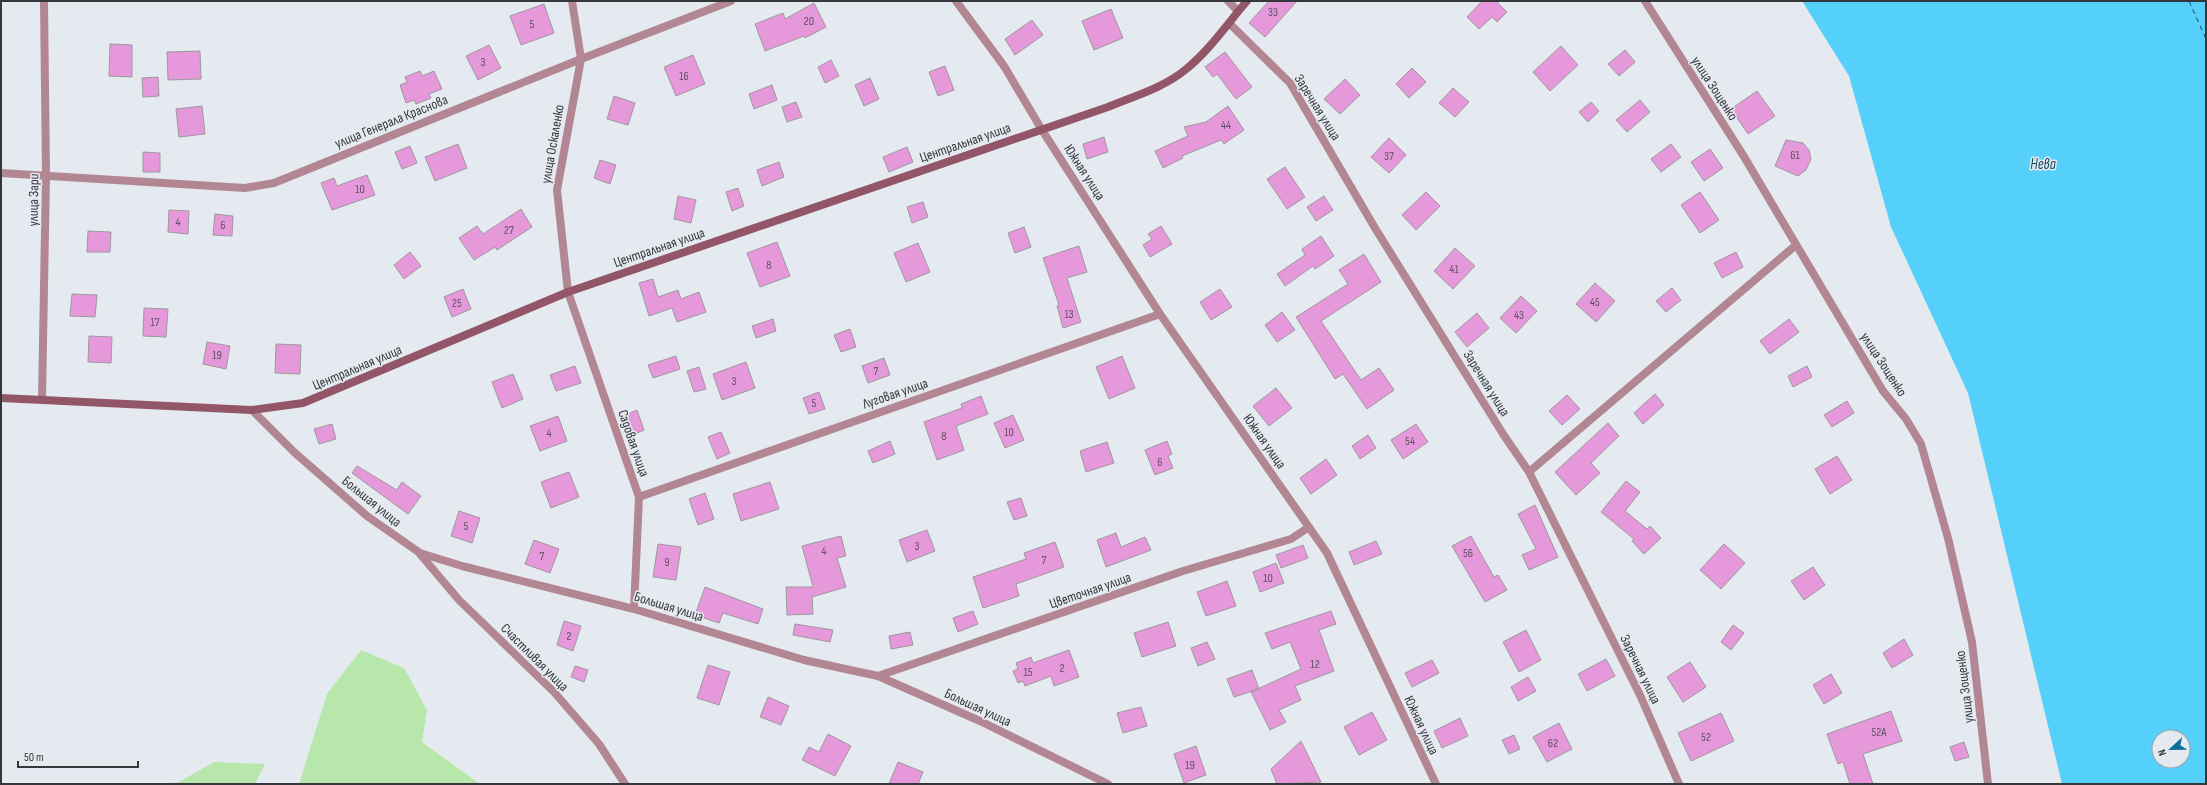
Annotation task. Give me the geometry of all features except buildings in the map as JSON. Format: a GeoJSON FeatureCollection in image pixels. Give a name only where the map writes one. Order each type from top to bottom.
{"type":"FeatureCollection","features":[{"type":"Feature","properties":{"kind":"street","name":"улица Зари"},"geometry":{"type":"LineString","coordinates":[[42,399],[46,175],[44,1]]}},
{"type":"Feature","properties":{"kind":"street","name":"улица Оскаленко"},"geometry":{"type":"LineString","coordinates":[[568,292],[556,190],[581,58],[572,1]]}},
{"type":"Feature","properties":{"kind":"street","name":"улица Генерала Краснова"},"geometry":{"type":"LineString","coordinates":[[1,173],[245,188],[274,182],[581,58],[731,1]]}},
{"type":"Feature","properties":{"kind":"street"},"geometry":{"type":"LineString","coordinates":[[956,1],[1004,66],[1042,130]]}},
{"type":"Feature","properties":{"kind":"street"},"geometry":{"type":"LineString","coordinates":[[1228,1],[1238,11]]}},
{"type":"Feature","properties":{"kind":"street","name":"Центральная улица"},"geometry":{"type":"LineString","coordinates":[[1,398],[252,410],[303,403],[568,292],[1108,107],[1165,83],[1186,70],[1230,23],[1246,1]]}},
{"type":"Feature","properties":{"kind":"street","name":"улица Зощенко"},"geometry":{"type":"LineString","coordinates":[[1645,1],[1743,155],[1883,391],[1906,419],[1921,444],[1948,538],[1972,642],[1988,784]]}},
{"type":"Feature","properties":{"kind":"street","name":"Заречная улица"},"geometry":{"type":"LineString","coordinates":[[1230,23],[1290,83],[1379,234],[1503,434],[1529,472],[1640,695],[1679,784]]}},
{"type":"Feature","properties":{"kind":"street","name":"Южная улица"},"geometry":{"type":"LineString","coordinates":[[1042,130],[1160,314],[1327,552],[1436,784]]}},
{"type":"Feature","properties":{"kind":"street"},"geometry":{"type":"LineString","coordinates":[[1529,472],[1796,245]]}},
{"type":"Feature","properties":{"kind":"street","name":"Садовая улица"},"geometry":{"type":"LineString","coordinates":[[568,292],[639,497],[634,609]]}},
{"type":"Feature","properties":{"kind":"street","name":"Луговая улица"},"geometry":{"type":"LineString","coordinates":[[639,497],[1160,314]]}},
{"type":"Feature","properties":{"kind":"street","name":"Большая улица"},"geometry":{"type":"LineString","coordinates":[[252,410],[294,452],[367,516],[420,553],[462,566],[634,609],[804,660],[878,676],[980,721],[1108,784]]}},
{"type":"Feature","properties":{"kind":"street","name":"Цветочная улица"},"geometry":{"type":"LineString","coordinates":[[878,676],[1182,571],[1291,539],[1309,526]]}},
{"type":"Feature","properties":{"kind":"street","name":"Счастливая улица"},"geometry":{"type":"LineString","coordinates":[[420,553],[459,600],[559,698],[599,744],[625,784]]}},
{"type":"Feature","properties":{"kind":"green space"},"geometry":{"type":"Polygon","coordinates":[[[361,650],[404,668],[427,710],[422,742],[480,784],[299,784],[327,694],[361,650]]]}},
{"type":"Feature","properties":{"kind":"green space"},"geometry":{"type":"Polygon","coordinates":[[[214,762],[265,764],[255,784],[163,784],[179,782],[214,762]]]}},
{"type":"Feature","properties":{"kind":"water","name":"Нева"},"geometry":{"type":"Polygon","coordinates":[[[1802,1],[2206,1],[2206,784],[2062,784],[1968,393],[1891,227],[1849,76],[1802,1]]]}},
{"type":"Feature","properties":{"kind":"ferry route"},"geometry":{"type":"LineString","coordinates":[[2189,1],[2206,39]]}}]}
